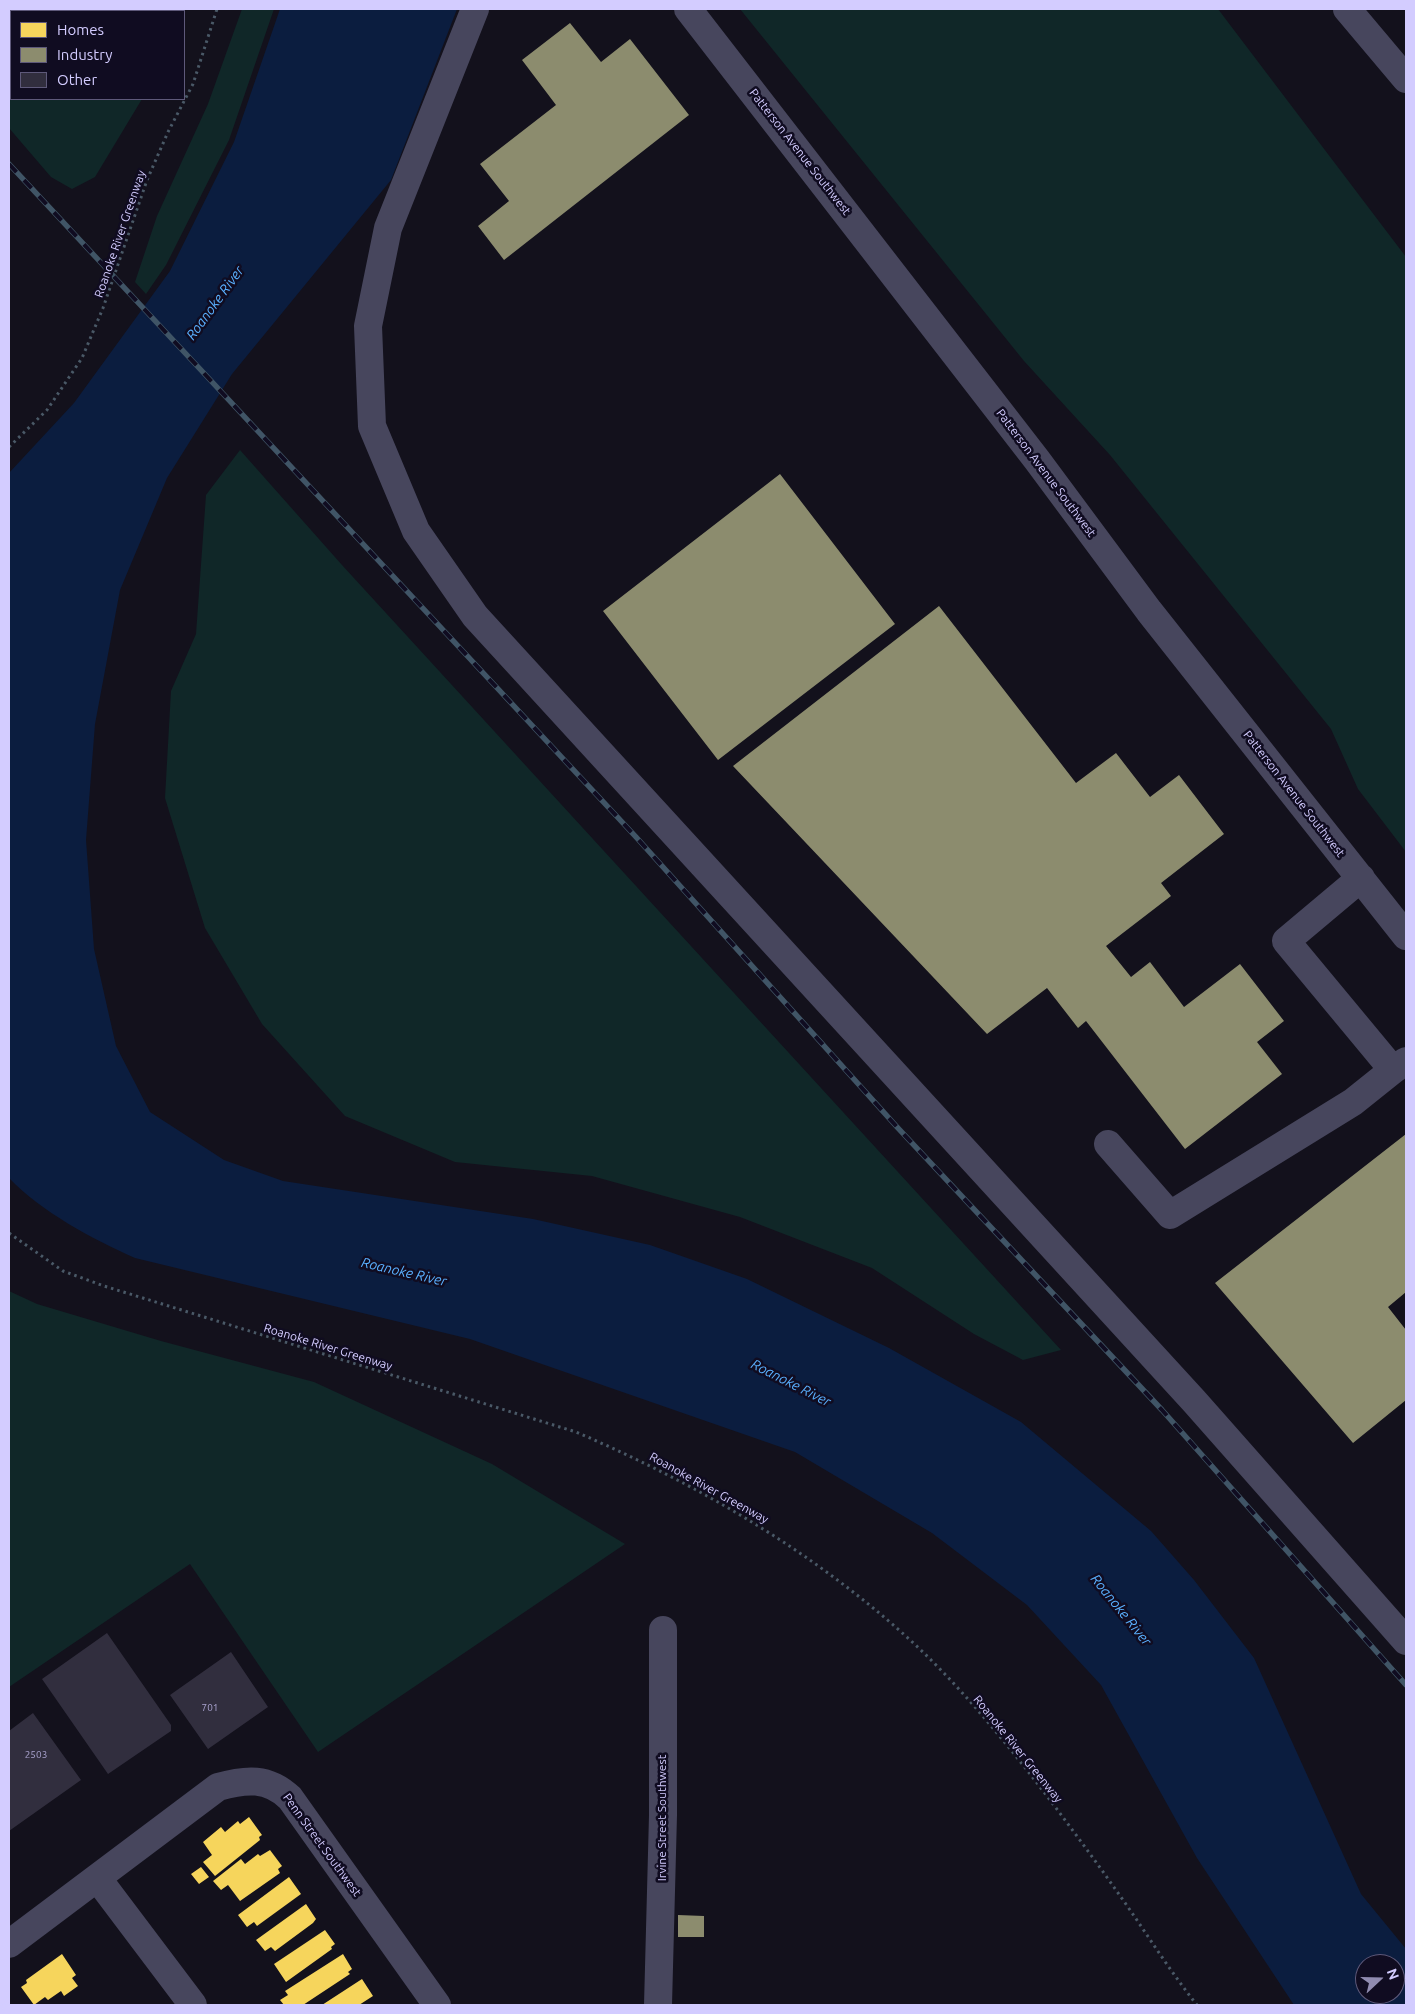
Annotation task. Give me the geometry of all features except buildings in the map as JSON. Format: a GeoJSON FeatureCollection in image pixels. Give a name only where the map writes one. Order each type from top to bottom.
{"type":"FeatureCollection","features":[{"type":"Feature","properties":{"kind":"street"},"geometry":{"type":"LineString","coordinates":[[475,9],[388,228],[368,326],[372,426],[416,531],[475,616],[1194,1401],[1406,1641]]}},
{"type":"Feature","properties":{"kind":"street","name":"Patterson Avenue Southwest"},"geometry":{"type":"LineString","coordinates":[[688,9],[1037,460],[1149,611],[1406,936]]}},
{"type":"Feature","properties":{"kind":"street"},"geometry":{"type":"LineString","coordinates":[[1347,9],[1406,79]]}},
{"type":"Feature","properties":{"kind":"street"},"geometry":{"type":"LineString","coordinates":[[1108,1144],[1170,1214],[1353,1102],[1400,1065],[1286,941],[1361,878]]}},
{"type":"Feature","properties":{"kind":"street","name":"Irvine Street Southwest"},"geometry":{"type":"LineString","coordinates":[[658,2005],[663,1815],[664,1630]]}},
{"type":"Feature","properties":{"kind":"street","name":"Penn Street Southwest"},"geometry":{"type":"LineString","coordinates":[[98,1879],[218,1787],[240,1781],[264,1781],[280,1788],[290,1798],[437,2005]]}},
{"type":"Feature","properties":{"kind":"street"},"geometry":{"type":"LineString","coordinates":[[9,1944],[98,1879],[193,2005]]}},
{"type":"Feature","properties":{"kind":"path","name":"Roanoke River Greenway"},"geometry":{"type":"LineString","coordinates":[[185,99],[193,84],[217,9]]}},
{"type":"Feature","properties":{"kind":"path","name":"Roanoke River Greenway"},"geometry":{"type":"LineString","coordinates":[[9,447],[47,410],[82,358],[103,308],[147,180],[185,100]]}},
{"type":"Feature","properties":{"kind":"path","name":"Roanoke River Greenway"},"geometry":{"type":"LineString","coordinates":[[9,1233],[63,1271],[104,1286],[576,1432],[641,1460],[700,1490],[778,1538],[844,1585],[909,1639],[971,1703],[1030,1774],[1197,2005]]}},
{"type":"Feature","properties":{"kind":"green space"},"geometry":{"type":"Polygon","coordinates":[[[9,9],[181,9],[10,10],[10,100],[141,100],[95,177],[72,189],[51,177],[9,128],[9,9]]]}},
{"type":"Feature","properties":{"kind":"green space"},"geometry":{"type":"Polygon","coordinates":[[[242,9],[274,9],[229,140],[166,265],[146,294],[135,282],[157,216],[208,104],[242,9]]]}},
{"type":"Feature","properties":{"kind":"green space"},"geometry":{"type":"Polygon","coordinates":[[[740,9],[1218,9],[1406,257],[1406,852],[1358,789],[1331,729],[1110,455],[1024,361],[740,9]]]}},
{"type":"Feature","properties":{"kind":"green space"},"geometry":{"type":"Polygon","coordinates":[[[240,450],[342,565],[1061,1350],[1023,1360],[974,1334],[872,1268],[740,1217],[592,1176],[455,1162],[345,1116],[262,1024],[205,928],[165,798],[171,691],[196,634],[206,495],[240,450]]]}},
{"type":"Feature","properties":{"kind":"green space"},"geometry":{"type":"Polygon","coordinates":[[[9,1291],[37,1304],[161,1341],[314,1382],[492,1464],[625,1544],[318,1752],[190,1564],[9,1687],[9,1291]]]}},
{"type":"Feature","properties":{"kind":"water","name":"Roanoke River"},"geometry":{"type":"Polygon","coordinates":[[[280,9],[457,9],[391,180],[232,374],[167,478],[120,590],[95,724],[86,840],[94,949],[116,1046],[150,1112],[224,1160],[283,1181],[533,1219],[650,1245],[747,1279],[889,1348],[1021,1422],[1151,1531],[1194,1580],[1254,1658],[1361,1894],[1406,1949],[1406,2005],[1294,2005],[1197,1858],[1101,1685],[1027,1605],[932,1533],[795,1452],[470,1339],[135,1258],[68,1224],[22,1191],[9,1178],[9,473],[74,403],[170,271],[234,142],[280,9]]]}},
{"type":"Feature","properties":{"kind":"railway"},"geometry":{"type":"LineString","coordinates":[[9,164],[636,837],[897,1127],[1162,1410],[1406,1685]]}}]}
